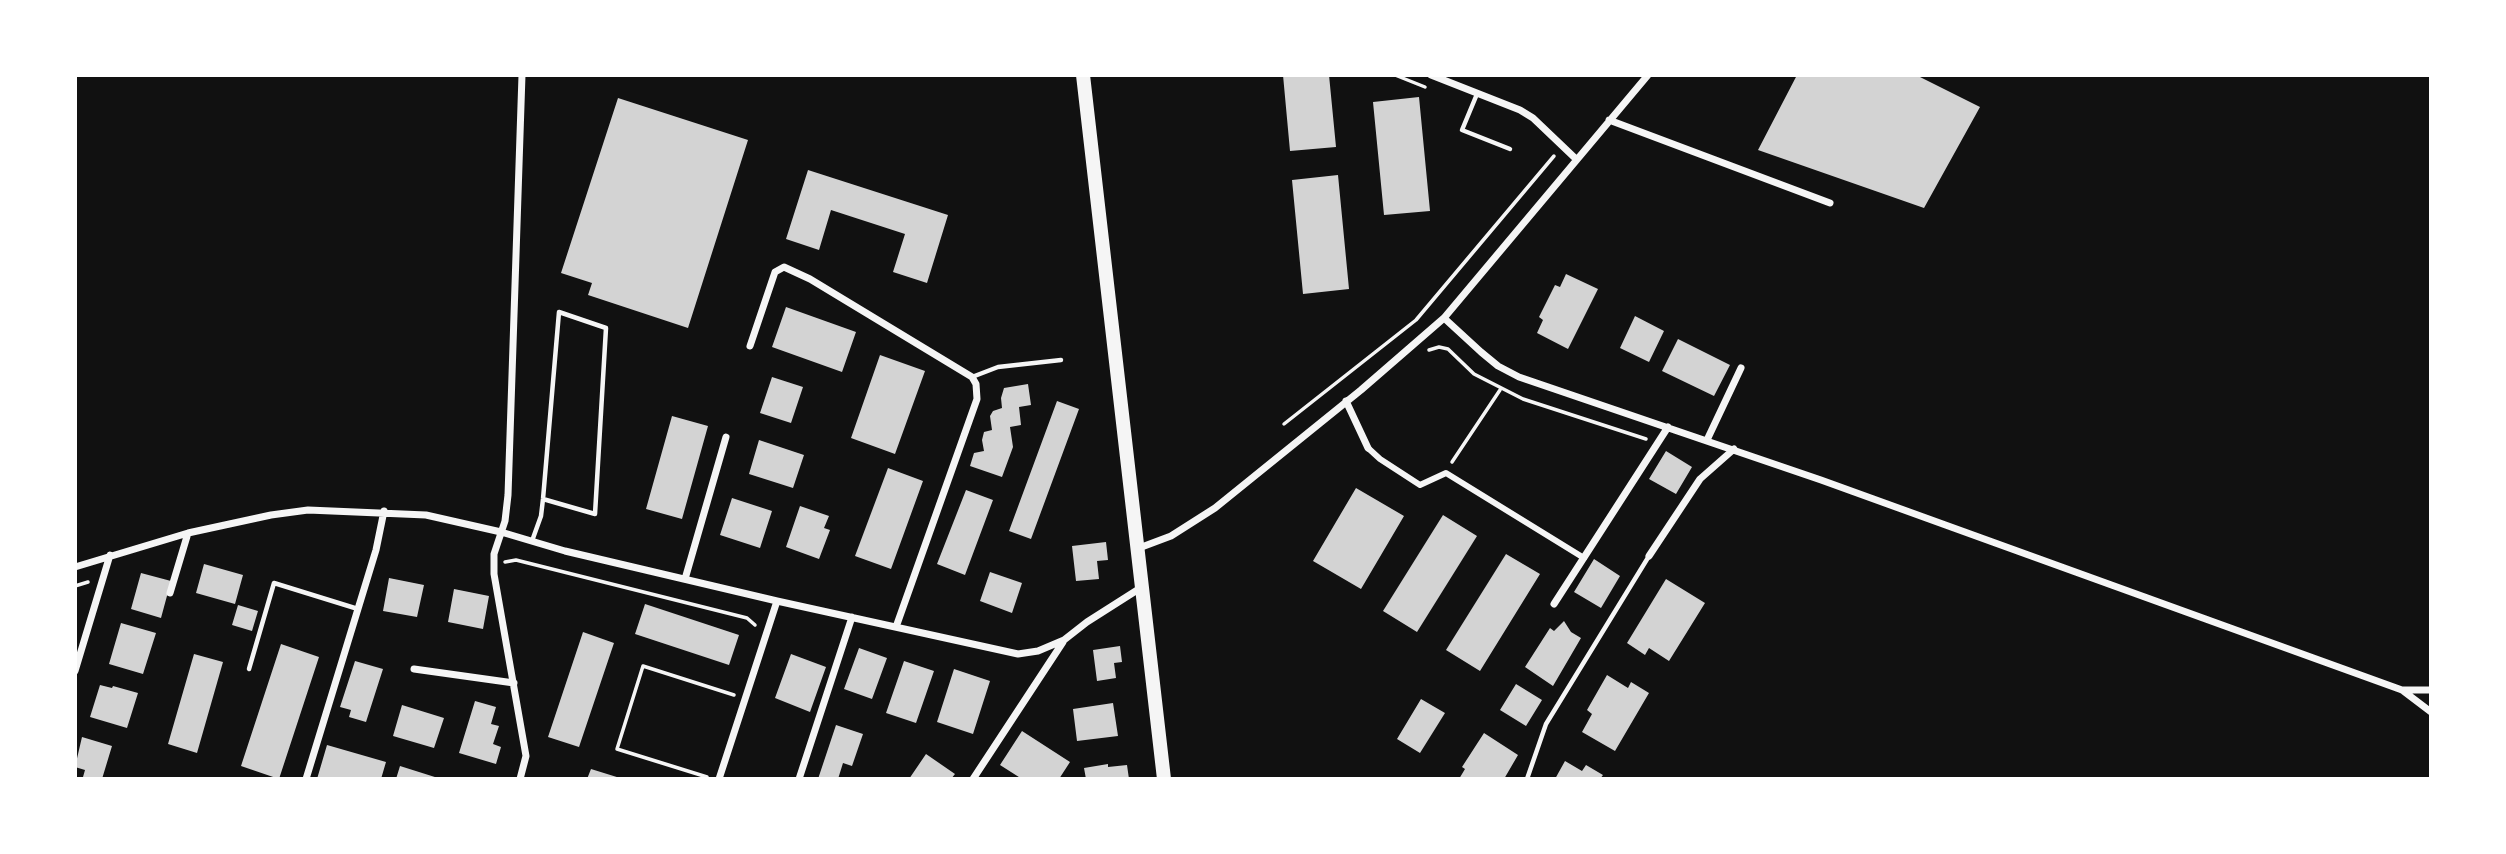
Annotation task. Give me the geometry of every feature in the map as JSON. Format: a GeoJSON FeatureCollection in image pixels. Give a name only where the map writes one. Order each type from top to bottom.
{"type":"FeatureCollection","features":[{"type":"Feature","properties":{"kind":"main road"},"geometry":{"type":"LineString","coordinates":[[1083,75],[1164,779]]}},
{"type":"Feature","properties":{"kind":"street"},"geometry":{"type":"LineString","coordinates":[[520,779],[526,756],[494,574],[494,554],[505,521],[508,495],[522,75]]}},
{"type":"Feature","properties":{"kind":"street"},"geometry":{"type":"LineString","coordinates":[[1431,75],[1520,110],[1533,118],[1576,159]]}},
{"type":"Feature","properties":{"kind":"street"},"geometry":{"type":"LineString","coordinates":[[1139,548],[1171,537],[1215,508],[1444,318],[1648,75]]}},
{"type":"Feature","properties":{"kind":"street"},"geometry":{"type":"LineString","coordinates":[[1609,120],[1830,203]]}},
{"type":"Feature","properties":{"kind":"street"},"geometry":{"type":"LineString","coordinates":[[750,346],[775,272],[784,267],[810,279],[972,377],[978,391],[977,399],[896,627]]}},
{"type":"Feature","properties":{"kind":"street"},"geometry":{"type":"LineString","coordinates":[[1444,318],[1481,352],[1510,372],[1545,386],[1734,449],[2402,690],[2431,712]]}},
{"type":"Feature","properties":{"kind":"street"},"geometry":{"type":"LineString","coordinates":[[1707,440],[1741,368]]}},
{"type":"Feature","properties":{"kind":"street"},"geometry":{"type":"LineString","coordinates":[[1346,401],[1368,448],[1380,460],[1420,485],[1446,473],[1584,558]]}},
{"type":"Feature","properties":{"kind":"street"},"geometry":{"type":"LineString","coordinates":[[1554,604],[1668,427]]}},
{"type":"Feature","properties":{"kind":"street"},"geometry":{"type":"LineString","coordinates":[[685,579],[726,437]]}},
{"type":"Feature","properties":{"kind":"street"},"geometry":{"type":"LineString","coordinates":[[1649,556],[1695,486],[1734,449]]}},
{"type":"Feature","properties":{"kind":"street"},"geometry":{"type":"LineString","coordinates":[[75,567],[188,533],[271,515],[308,510],[384,511],[426,515],[777,601],[1018,654],[1038,651],[1064,640],[1143,586]]}},
{"type":"Feature","properties":{"kind":"street"},"geometry":{"type":"LineString","coordinates":[[306,779],[376,550],[384,511]]}},
{"type":"Feature","properties":{"kind":"street"},"geometry":{"type":"LineString","coordinates":[[170,593],[188,533]]}},
{"type":"Feature","properties":{"kind":"street"},"geometry":{"type":"LineString","coordinates":[[75,671],[110,555]]}},
{"type":"Feature","properties":{"kind":"street"},"geometry":{"type":"LineString","coordinates":[[719,779],[777,601]]}},
{"type":"Feature","properties":{"kind":"street"},"geometry":{"type":"LineString","coordinates":[[800,779],[852,617]]}},
{"type":"Feature","properties":{"kind":"street"},"geometry":{"type":"LineString","coordinates":[[973,779],[1064,640]]}},
{"type":"Feature","properties":{"kind":"street"},"geometry":{"type":"LineString","coordinates":[[414,669],[514,683]]}},
{"type":"Feature","properties":{"kind":"street"},"geometry":{"type":"LineString","coordinates":[[2402,690],[2431,690]]}},
{"type":"Feature","properties":{"kind":"lane"},"geometry":{"type":"LineString","coordinates":[[1477,94],[1462,130],[1510,149]]}},
{"type":"Feature","properties":{"kind":"lane"},"geometry":{"type":"LineString","coordinates":[[532,541],[541,516],[559,312],[606,328],[595,514],[543,499]]}},
{"type":"Feature","properties":{"kind":"lane"},"geometry":{"type":"LineString","coordinates":[[972,377],[998,367],[1061,360]]}},
{"type":"Feature","properties":{"kind":"lane"},"geometry":{"type":"LineString","coordinates":[[1527,779],[1546,724],[1649,556]]}},
{"type":"Feature","properties":{"kind":"lane"},"geometry":{"type":"LineString","coordinates":[[249,669],[274,583],[358,609]]}},
{"type":"Feature","properties":{"kind":"path"},"geometry":{"type":"LineString","coordinates":[[1284,424],[1416,320],[1562,146]]}},
{"type":"Feature","properties":{"kind":"path"},"geometry":{"type":"LineString","coordinates":[[1420,357],[1430,349],[1448,349],[1474,374],[1500,389],[1658,443]]}},
{"type":"Feature","properties":{"kind":"path"},"geometry":{"type":"LineString","coordinates":[[1446,473],[1500,389]]}},
{"type":"Feature","properties":{"kind":"path"},"geometry":{"type":"LineString","coordinates":[[494,574],[507,560],[516,560],[747,618],[755,622],[757,632],[753,642],[761,648]]}},
{"type":"Feature","properties":{"kind":"path"},"geometry":{"type":"LineString","coordinates":[[712,779],[617,749],[643,666],[745,699]]}},
{"type":"Feature","properties":{"kind":"building"},"geometry":{"type":"Polygon","coordinates":[[[1283,75],[1329,75],[1336,147],[1290,151],[1283,75]]]}},
{"type":"Feature","properties":{"kind":"building"},"geometry":{"type":"Polygon","coordinates":[[[1797,75],[1916,75],[1980,107],[1924,208],[1758,150],[1797,75]]]}},
{"type":"Feature","properties":{"kind":"building"},"geometry":{"type":"Polygon","coordinates":[[[1419,97],[1430,211],[1384,215],[1373,102],[1419,97]]]}},
{"type":"Feature","properties":{"kind":"building"},"geometry":{"type":"Polygon","coordinates":[[[618,98],[748,140],[688,328],[588,295],[592,283],[561,273],[618,98]]]}},
{"type":"Feature","properties":{"kind":"building"},"geometry":{"type":"Polygon","coordinates":[[[808,170],[948,215],[927,283],[893,272],[905,234],[831,210],[819,250],[786,239],[808,170]]]}},
{"type":"Feature","properties":{"kind":"building"},"geometry":{"type":"Polygon","coordinates":[[[1338,175],[1349,289],[1303,294],[1292,180],[1338,175]]]}},
{"type":"Feature","properties":{"kind":"building"},"geometry":{"type":"Polygon","coordinates":[[[1566,274],[1598,289],[1568,349],[1537,333],[1543,320],[1539,317],[1555,285],[1560,287],[1566,274]]]}},
{"type":"Feature","properties":{"kind":"building"},"geometry":{"type":"Polygon","coordinates":[[[786,307],[856,332],[842,372],[772,347],[786,307]]]}},
{"type":"Feature","properties":{"kind":"building"},"geometry":{"type":"Polygon","coordinates":[[[1635,316],[1664,331],[1649,362],[1620,348],[1635,316]]]}},
{"type":"Feature","properties":{"kind":"building"},"geometry":{"type":"Polygon","coordinates":[[[1678,339],[1730,365],[1714,396],[1662,371],[1678,339]]]}},
{"type":"Feature","properties":{"kind":"building"},"geometry":{"type":"Polygon","coordinates":[[[880,355],[925,371],[895,454],[851,438],[880,355]]]}},
{"type":"Feature","properties":{"kind":"building"},"geometry":{"type":"Polygon","coordinates":[[[772,377],[803,387],[791,423],[760,413],[772,377]]]}},
{"type":"Feature","properties":{"kind":"building"},"geometry":{"type":"Polygon","coordinates":[[[1028,384],[1031,405],[1019,407],[1021,425],[1010,427],[1013,447],[1002,477],[970,466],[974,453],[984,451],[984,432],[992,430],[990,416],[993,411],[1002,408],[1004,388],[1028,384]]]}},
{"type":"Feature","properties":{"kind":"building"},"geometry":{"type":"Polygon","coordinates":[[[1057,401],[1079,409],[1031,539],[1009,531],[1057,401]]]}},
{"type":"Feature","properties":{"kind":"building"},"geometry":{"type":"Polygon","coordinates":[[[672,416],[708,426],[682,519],[646,509],[672,416]]]}},
{"type":"Feature","properties":{"kind":"building"},"geometry":{"type":"Polygon","coordinates":[[[759,440],[804,455],[793,488],[749,474],[759,440]]]}},
{"type":"Feature","properties":{"kind":"building"},"geometry":{"type":"Polygon","coordinates":[[[1666,451],[1692,467],[1676,494],[1649,479],[1666,451]]]}},
{"type":"Feature","properties":{"kind":"building"},"geometry":{"type":"Polygon","coordinates":[[[888,468],[923,481],[891,569],[855,556],[888,468]]]}},
{"type":"Feature","properties":{"kind":"building"},"geometry":{"type":"Polygon","coordinates":[[[1356,488],[1404,516],[1361,589],[1313,561],[1356,488]]]}},
{"type":"Feature","properties":{"kind":"building"},"geometry":{"type":"Polygon","coordinates":[[[966,490],[993,500],[965,575],[937,564],[966,490]]]}},
{"type":"Feature","properties":{"kind":"building"},"geometry":{"type":"Polygon","coordinates":[[[732,498],[772,511],[760,548],[720,535],[732,498]]]}},
{"type":"Feature","properties":{"kind":"building"},"geometry":{"type":"Polygon","coordinates":[[[800,506],[829,516],[824,528],[830,530],[819,559],[786,547],[800,506]]]}},
{"type":"Feature","properties":{"kind":"building"},"geometry":{"type":"Polygon","coordinates":[[[1443,515],[1477,536],[1417,632],[1383,611],[1443,515]]]}},
{"type":"Feature","properties":{"kind":"building"},"geometry":{"type":"Polygon","coordinates":[[[1106,542],[1108,560],[1097,561],[1099,579],[1076,581],[1072,546],[1106,542]]]}},
{"type":"Feature","properties":{"kind":"building"},"geometry":{"type":"Polygon","coordinates":[[[1506,554],[1540,574],[1480,671],[1446,650],[1506,554]]]}},
{"type":"Feature","properties":{"kind":"building"},"geometry":{"type":"Polygon","coordinates":[[[1594,559],[1620,576],[1601,608],[1574,592],[1594,559]]]}},
{"type":"Feature","properties":{"kind":"building"},"geometry":{"type":"Polygon","coordinates":[[[204,564],[243,575],[235,604],[196,593],[204,564]]]}},
{"type":"Feature","properties":{"kind":"building"},"geometry":{"type":"Polygon","coordinates":[[[990,572],[1022,583],[1012,613],[980,601],[990,572]]]}},
{"type":"Feature","properties":{"kind":"building"},"geometry":{"type":"Polygon","coordinates":[[[141,573],[171,581],[161,618],[131,609],[141,573]]]}},
{"type":"Feature","properties":{"kind":"building"},"geometry":{"type":"Polygon","coordinates":[[[389,578],[424,585],[417,617],[383,611],[389,578]]]}},
{"type":"Feature","properties":{"kind":"building"},"geometry":{"type":"Polygon","coordinates":[[[1666,579],[1705,603],[1669,661],[1649,648],[1645,655],[1627,643],[1666,579]]]}},
{"type":"Feature","properties":{"kind":"building"},"geometry":{"type":"Polygon","coordinates":[[[454,589],[489,596],[483,629],[448,622],[454,589]]]}},
{"type":"Feature","properties":{"kind":"building"},"geometry":{"type":"Polygon","coordinates":[[[645,604],[739,635],[729,665],[635,634],[645,604]]]}},
{"type":"Feature","properties":{"kind":"building"},"geometry":{"type":"Polygon","coordinates":[[[238,605],[258,611],[252,631],[232,625],[238,605]]]}},
{"type":"Feature","properties":{"kind":"building"},"geometry":{"type":"Polygon","coordinates":[[[1564,621],[1571,632],[1581,638],[1553,686],[1525,667],[1550,628],[1554,631],[1564,621]]]}},
{"type":"Feature","properties":{"kind":"building"},"geometry":{"type":"Polygon","coordinates":[[[121,623],[156,633],[143,674],[109,664],[121,623]]]}},
{"type":"Feature","properties":{"kind":"building"},"geometry":{"type":"Polygon","coordinates":[[[583,632],[614,643],[579,747],[548,737],[583,632]]]}},
{"type":"Feature","properties":{"kind":"building"},"geometry":{"type":"Polygon","coordinates":[[[281,644],[319,657],[279,779],[241,766],[281,644]]]}},
{"type":"Feature","properties":{"kind":"building"},"geometry":{"type":"Polygon","coordinates":[[[1120,646],[1122,662],[1114,663],[1116,678],[1097,681],[1093,650],[1120,646]]]}},
{"type":"Feature","properties":{"kind":"building"},"geometry":{"type":"Polygon","coordinates":[[[859,648],[887,658],[872,699],[844,689],[859,648]]]}},
{"type":"Feature","properties":{"kind":"building"},"geometry":{"type":"Polygon","coordinates":[[[194,654],[223,662],[197,753],[168,744],[194,654]]]}},
{"type":"Feature","properties":{"kind":"building"},"geometry":{"type":"Polygon","coordinates":[[[791,654],[826,667],[810,712],[775,698],[791,654]]]}},
{"type":"Feature","properties":{"kind":"building"},"geometry":{"type":"Polygon","coordinates":[[[355,661],[383,669],[366,722],[349,717],[351,710],[340,707],[355,661]]]}},
{"type":"Feature","properties":{"kind":"building"},"geometry":{"type":"Polygon","coordinates":[[[904,661],[934,671],[916,723],[886,713],[904,661]]]}},
{"type":"Feature","properties":{"kind":"building"},"geometry":{"type":"Polygon","coordinates":[[[954,669],[990,681],[973,734],[937,722],[954,669]]]}},
{"type":"Feature","properties":{"kind":"building"},"geometry":{"type":"Polygon","coordinates":[[[1607,675],[1628,688],[1631,682],[1649,693],[1615,751],[1582,732],[1592,714],[1587,710],[1607,675]]]}},
{"type":"Feature","properties":{"kind":"building"},"geometry":{"type":"Polygon","coordinates":[[[1516,684],[1542,700],[1526,726],[1500,710],[1516,684]]]}},
{"type":"Feature","properties":{"kind":"building"},"geometry":{"type":"Polygon","coordinates":[[[100,685],[138,693],[127,728],[90,717],[100,685]]]}},
{"type":"Feature","properties":{"kind":"building"},"geometry":{"type":"Polygon","coordinates":[[[1421,699],[1445,713],[1420,753],[1397,739],[1421,699]]]}},
{"type":"Feature","properties":{"kind":"building"},"geometry":{"type":"Polygon","coordinates":[[[475,701],[496,707],[491,724],[499,726],[493,744],[501,747],[496,764],[459,753],[475,701]]]}},
{"type":"Feature","properties":{"kind":"building"},"geometry":{"type":"Polygon","coordinates":[[[1113,703],[1118,736],[1077,741],[1073,709],[1113,703]]]}},
{"type":"Feature","properties":{"kind":"building"},"geometry":{"type":"Polygon","coordinates":[[[402,705],[444,718],[434,748],[393,736],[402,705]]]}},
{"type":"Feature","properties":{"kind":"building"},"geometry":{"type":"Polygon","coordinates":[[[836,725],[863,734],[852,766],[843,763],[838,779],[818,779],[836,725]]]}},
{"type":"Feature","properties":{"kind":"building"},"geometry":{"type":"Polygon","coordinates":[[[1022,731],[1070,762],[1059,779],[1022,779],[1000,765],[1022,731]]]}},
{"type":"Feature","properties":{"kind":"building"},"geometry":{"type":"Polygon","coordinates":[[[1484,733],[1518,755],[1504,779],[1459,779],[1465,769],[1462,767],[1484,733]]]}},
{"type":"Feature","properties":{"kind":"building"},"geometry":{"type":"Polygon","coordinates":[[[82,737],[112,746],[102,779],[83,777],[85,770],[75,767],[82,737]]]}},
{"type":"Feature","properties":{"kind":"building"},"geometry":{"type":"Polygon","coordinates":[[[327,745],[386,762],[381,779],[317,779],[327,745]]]}},
{"type":"Feature","properties":{"kind":"building"},"geometry":{"type":"Polygon","coordinates":[[[926,754],[955,774],[951,779],[909,779],[926,754]]]}},
{"type":"Feature","properties":{"kind":"building"},"geometry":{"type":"Polygon","coordinates":[[[1565,761],[1582,771],[1586,765],[1603,775],[1600,779],[1555,779],[1565,761]]]}},
{"type":"Feature","properties":{"kind":"building"},"geometry":{"type":"Polygon","coordinates":[[[1108,764],[1108,767],[1127,765],[1129,779],[1086,779],[1084,768],[1108,764]]]}},
{"type":"Feature","properties":{"kind":"building"},"geometry":{"type":"Polygon","coordinates":[[[400,766],[438,778],[438,779],[396,779],[400,766]]]}},
{"type":"Feature","properties":{"kind":"building"},"geometry":{"type":"Polygon","coordinates":[[[591,769],[620,778],[587,779],[591,769]]]}}]}
